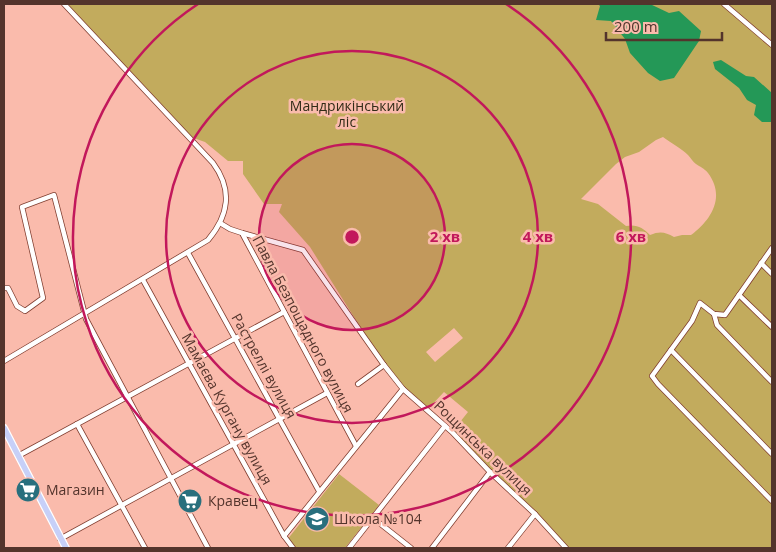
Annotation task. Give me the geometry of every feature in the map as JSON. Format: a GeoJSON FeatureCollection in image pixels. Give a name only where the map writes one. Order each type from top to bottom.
{"type":"FeatureCollection","features":[{"type":"Feature","properties":{"kind":"main road"},"geometry":{"type":"LineString","coordinates":[[4,428],[66,548]]}},
{"type":"Feature","properties":{"kind":"street"},"geometry":{"type":"LineString","coordinates":[[4,361],[208,240],[220,223],[226,207],[226,189],[218,170],[64,4]]}},
{"type":"Feature","properties":{"kind":"street"},"geometry":{"type":"LineString","coordinates":[[724,4],[772,45]]}},
{"type":"Feature","properties":{"kind":"street"},"geometry":{"type":"LineString","coordinates":[[4,288],[8,288],[17,306],[25,311],[43,298],[22,207],[54,195],[86,319],[208,548]]}},
{"type":"Feature","properties":{"kind":"street","name":"Павла Безпощадного вулиця"},"geometry":{"type":"LineString","coordinates":[[220,223],[242,233],[356,446]]}},
{"type":"Feature","properties":{"kind":"street","name":"Рощинська вулиця"},"geometry":{"type":"LineString","coordinates":[[242,233],[303,250],[403,389],[445,426],[566,548]]}},
{"type":"Feature","properties":{"kind":"street"},"geometry":{"type":"LineString","coordinates":[[772,248],[725,315],[714,314],[700,303],[692,320],[652,376],[772,501]]}},
{"type":"Feature","properties":{"kind":"street","name":"Растреллі вулиця"},"geometry":{"type":"LineString","coordinates":[[188,253],[319,491]]}},
{"type":"Feature","properties":{"kind":"street"},"geometry":{"type":"LineString","coordinates":[[761,263],[772,274]]}},
{"type":"Feature","properties":{"kind":"street","name":"Мамаєва Кургану вулиця"},"geometry":{"type":"LineString","coordinates":[[143,280],[232,444],[284,536],[293,548]]}},
{"type":"Feature","properties":{"kind":"street"},"geometry":{"type":"LineString","coordinates":[[739,295],[772,327]]}},
{"type":"Feature","properties":{"kind":"street"},"geometry":{"type":"LineString","coordinates":[[18,456],[284,312]]}},
{"type":"Feature","properties":{"kind":"street"},"geometry":{"type":"LineString","coordinates":[[714,314],[717,325],[772,382]]}},
{"type":"Feature","properties":{"kind":"street"},"geometry":{"type":"LineString","coordinates":[[671,350],[772,454]]}},
{"type":"Feature","properties":{"kind":"street"},"geometry":{"type":"LineString","coordinates":[[358,384],[384,365]]}},
{"type":"Feature","properties":{"kind":"street"},"geometry":{"type":"LineString","coordinates":[[284,536],[403,389]]}},
{"type":"Feature","properties":{"kind":"street"},"geometry":{"type":"LineString","coordinates":[[60,539],[327,393]]}},
{"type":"Feature","properties":{"kind":"street"},"geometry":{"type":"LineString","coordinates":[[77,424],[145,548]]}},
{"type":"Feature","properties":{"kind":"street"},"geometry":{"type":"LineString","coordinates":[[349,548],[445,426]]}},
{"type":"Feature","properties":{"kind":"street"},"geometry":{"type":"LineString","coordinates":[[432,548],[490,472]]}},
{"type":"Feature","properties":{"kind":"street"},"geometry":{"type":"LineString","coordinates":[[508,548],[534,514]]}},
{"type":"Feature","properties":{"kind":"street"},"geometry":{"type":"LineString","coordinates":[[373,518],[411,548]]}},
{"type":"Feature","properties":{"kind":"green space","name":"Мандрикінський ліс"},"geometry":{"type":"Polygon","coordinates":[[[64,4],[772,4],[772,548],[566,548],[452,432],[468,412],[444,392],[428,409],[412,397],[384,365],[310,247],[279,212],[282,204],[264,204],[243,174],[243,161],[228,161],[205,142],[188,136],[64,4]],[[663,137],[639,152],[625,157],[581,199],[598,204],[626,226],[640,227],[650,235],[665,233],[674,237],[691,235],[710,215],[716,199],[716,191],[708,173],[683,150],[663,137]],[[454,328],[426,352],[435,362],[463,338],[454,328]]]}},
{"type":"Feature","properties":{"kind":"green space"},"geometry":{"type":"Polygon","coordinates":[[[339,474],[379,505],[345,548],[297,548],[287,540],[339,474]]]}},
{"type":"Feature","properties":{"kind":"shaded area"},"geometry":{"type":"Polygon","coordinates":[[[598,4],[650,4],[669,13],[679,11],[701,31],[699,41],[674,78],[660,81],[648,73],[630,53],[625,39],[611,21],[596,20],[600,6],[598,4]]]}},
{"type":"Feature","properties":{"kind":"shaded area"},"geometry":{"type":"Polygon","coordinates":[[[721,60],[746,76],[754,77],[772,93],[772,122],[762,122],[754,115],[756,105],[747,100],[739,88],[715,69],[713,62],[721,60]]]}},
{"type":"Feature","properties":{"kind":"place","name":"Магазин"},"geometry":{"type":"Point","coordinates":[28,490]}},
{"type":"Feature","properties":{"kind":"place","name":"Кравец"},"geometry":{"type":"Point","coordinates":[190,501]}},
{"type":"Feature","properties":{"kind":"place","name":"Школа №104"},"geometry":{"type":"Point","coordinates":[317,519]}}]}
